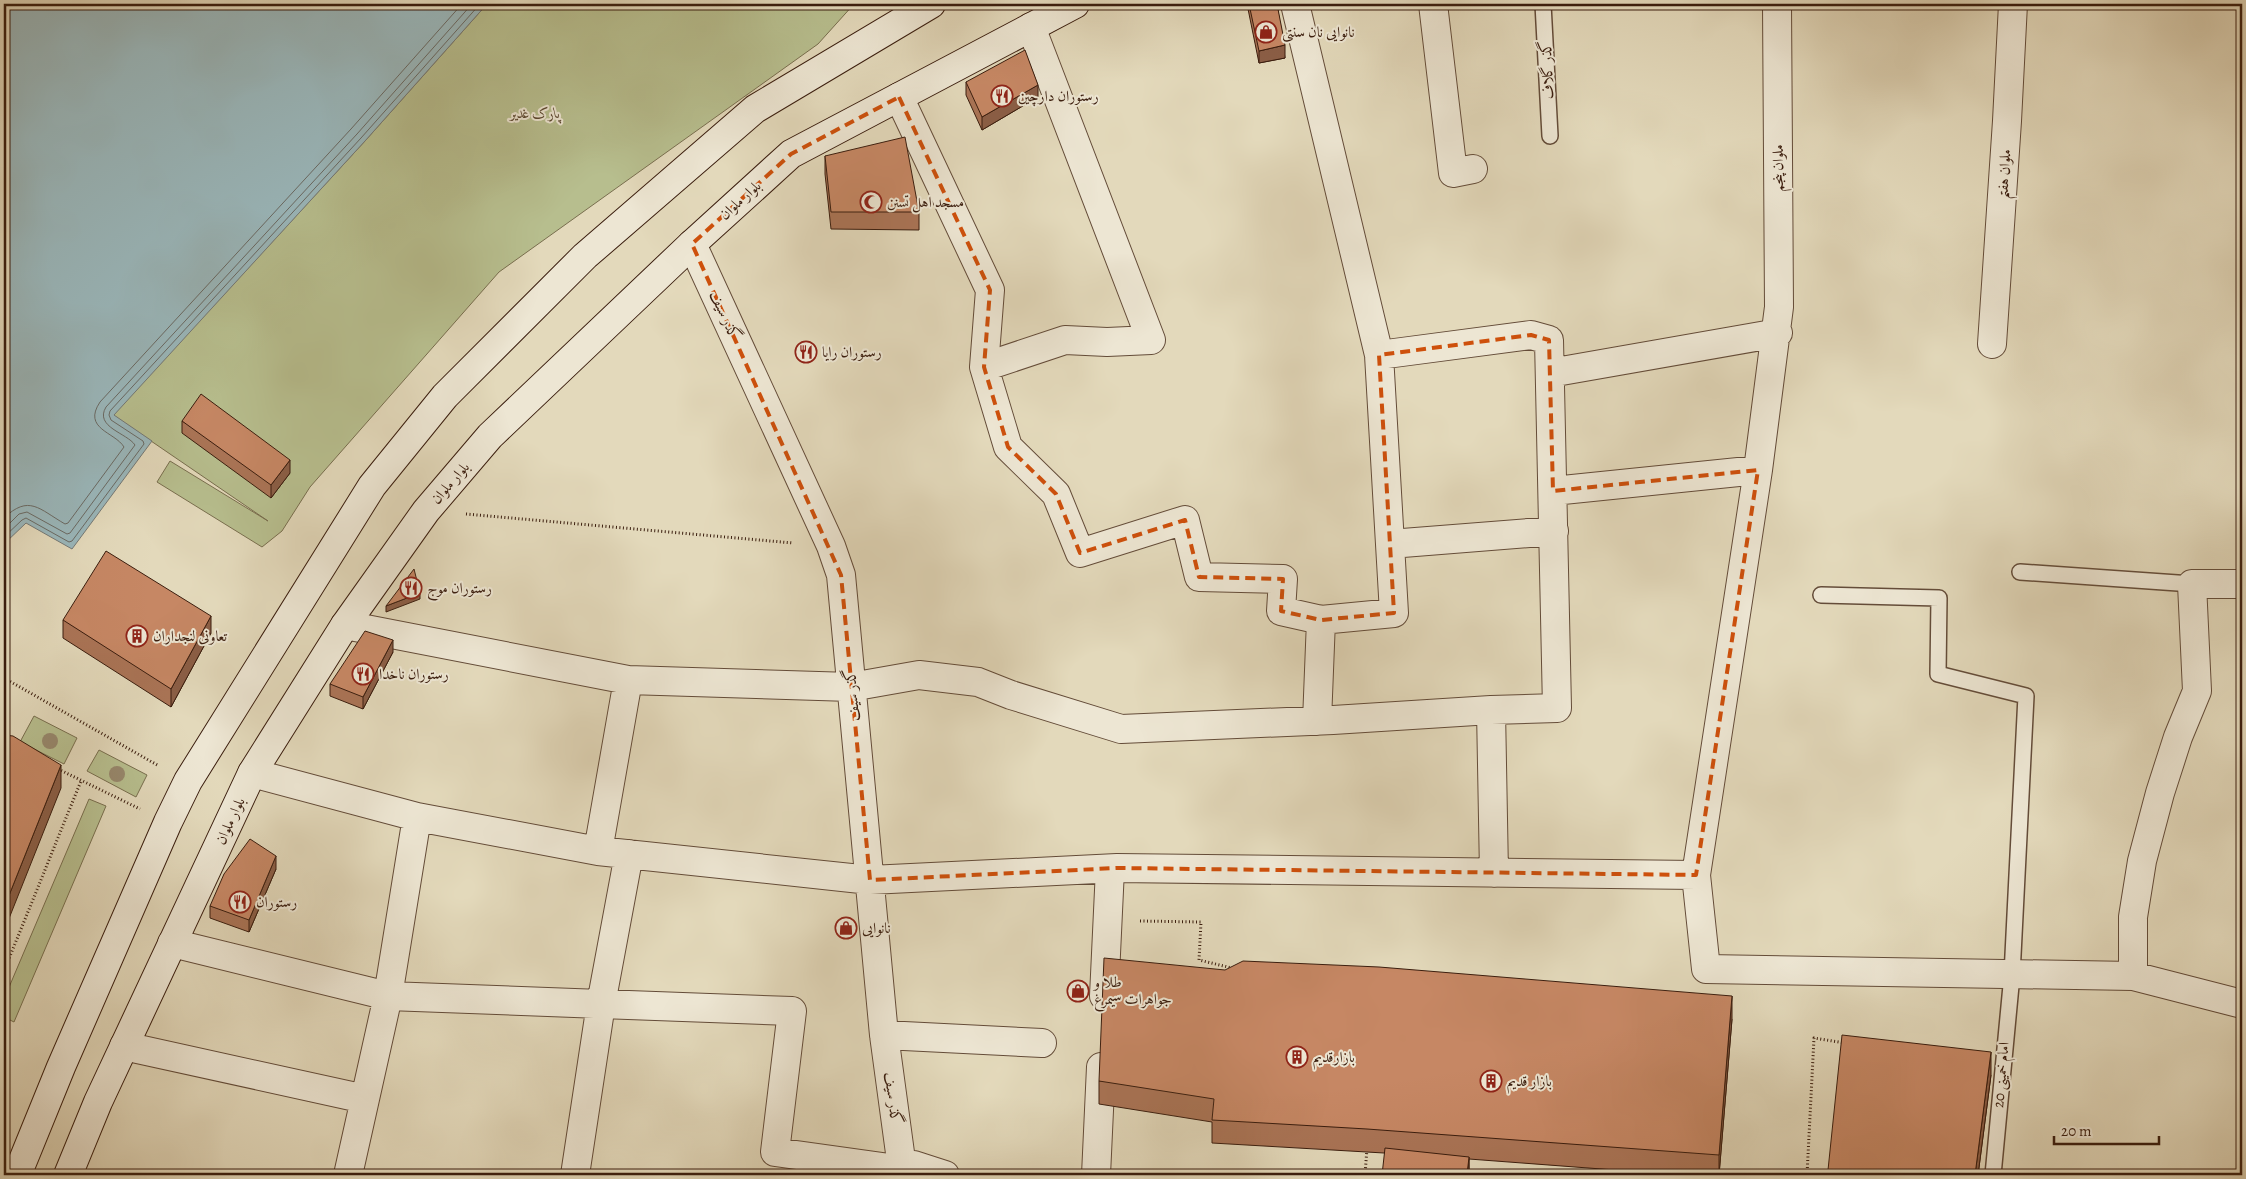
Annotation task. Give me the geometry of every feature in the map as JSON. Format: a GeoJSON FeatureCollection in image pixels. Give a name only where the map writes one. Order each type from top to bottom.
{"type":"FeatureCollection","features":[{"type":"Feature","properties":{"kind":"street"},"geometry":{"type":"LineString","coordinates":[[18,1175],[65,1058],[168,822],[188,781],[372,486],[444,396],[586,256],[755,108],[931,4]]}},
{"type":"Feature","properties":{"kind":"street","name":"بلوار ملوان"},"geometry":{"type":"LineString","coordinates":[[68,1175],[98,1102],[252,773],[345,625],[426,511],[490,436],[692,244],[790,154],[1075,4]]}},
{"type":"Feature","properties":{"kind":"street"},"geometry":{"type":"LineString","coordinates":[[899,96],[990,290],[984,367],[1008,447],[1056,494],[1080,553],[1186,520],[1199,577],[1283,579],[1281,611],[1321,620],[1394,613],[1378,356],[1295,4]]}},
{"type":"Feature","properties":{"kind":"street"},"geometry":{"type":"LineString","coordinates":[[1433,4],[1453,173],[1473,169]]}},
{"type":"Feature","properties":{"kind":"street","name":"ملوان پنجم"},"geometry":{"type":"LineString","coordinates":[[1777,4],[1778,333],[1696,875],[1706,970],[2012,975]]}},
{"type":"Feature","properties":{"kind":"street","name":"ملوان هفتم"},"geometry":{"type":"LineString","coordinates":[[1992,344],[2013,4]]}},
{"type":"Feature","properties":{"kind":"street"},"geometry":{"type":"LineString","coordinates":[[984,367],[1065,340],[1107,342],[1151,340],[1031,27]]}},
{"type":"Feature","properties":{"kind":"street","name":"گذر سیف"},"geometry":{"type":"LineString","coordinates":[[692,244],[831,546],[841,576],[884,1035],[903,1173]]}},
{"type":"Feature","properties":{"kind":"street"},"geometry":{"type":"LineString","coordinates":[[1550,373],[1778,333]]}},
{"type":"Feature","properties":{"kind":"street"},"geometry":{"type":"LineString","coordinates":[[345,625],[628,680],[851,686],[919,675],[978,682],[1011,695],[1120,729],[1557,708],[1549,340],[1531,336],[1378,356]]}},
{"type":"Feature","properties":{"kind":"street"},"geometry":{"type":"LineString","coordinates":[[1553,491],[1758,470]]}},
{"type":"Feature","properties":{"kind":"street"},"geometry":{"type":"LineString","coordinates":[[1390,544],[1554,530]]}},
{"type":"Feature","properties":{"kind":"street"},"geometry":{"type":"LineString","coordinates":[[2133,976],[2133,917],[2142,861],[2178,737],[2197,691],[2192,584],[2242,584]]}},
{"type":"Feature","properties":{"kind":"street"},"geometry":{"type":"LineString","coordinates":[[1317,721],[1321,620]]}},
{"type":"Feature","properties":{"kind":"street"},"geometry":{"type":"LineString","coordinates":[[598,851],[628,680]]}},
{"type":"Feature","properties":{"kind":"street"},"geometry":{"type":"LineString","coordinates":[[1491,710],[1494,873]]}},
{"type":"Feature","properties":{"kind":"street"},"geometry":{"type":"LineString","coordinates":[[252,773],[417,817],[598,851],[870,880],[1110,869],[1696,875]]}},
{"type":"Feature","properties":{"kind":"street"},"geometry":{"type":"LineString","coordinates":[[348,1175],[388,996],[417,817]]}},
{"type":"Feature","properties":{"kind":"street"},"geometry":{"type":"LineString","coordinates":[[574,1175],[601,1004],[629,854]]}},
{"type":"Feature","properties":{"kind":"street"},"geometry":{"type":"LineString","coordinates":[[1096,1175],[1110,869]]}},
{"type":"Feature","properties":{"kind":"street"},"geometry":{"type":"LineString","coordinates":[[172,943],[388,996],[792,1011],[775,1152],[903,1173],[914,1165],[946,1175]]}},
{"type":"Feature","properties":{"kind":"street"},"geometry":{"type":"LineString","coordinates":[[2012,975],[2133,976],[2242,1004]]}},
{"type":"Feature","properties":{"kind":"street"},"geometry":{"type":"LineString","coordinates":[[884,1035],[1042,1043]]}},
{"type":"Feature","properties":{"kind":"street"},"geometry":{"type":"LineString","coordinates":[[124,1046],[366,1099]]}},
{"type":"Feature","properties":{"kind":"lane","name":"گذر گلاف"},"geometry":{"type":"LineString","coordinates":[[1543,4],[1550,136]]}},
{"type":"Feature","properties":{"kind":"lane"},"geometry":{"type":"LineString","coordinates":[[2020,572],[2192,584]]}},
{"type":"Feature","properties":{"kind":"lane","name":"امام خمینی 20"},"geometry":{"type":"LineString","coordinates":[[1821,595],[1940,598],[1938,674],[2026,696],[2012,975],[1993,1175]]}},
{"type":"Feature","properties":{"kind":"path"},"geometry":{"type":"LineString","coordinates":[[426,511],[831,546]]}},
{"type":"Feature","properties":{"kind":"path"},"geometry":{"type":"LineString","coordinates":[[4,678],[188,781]]}},
{"type":"Feature","properties":{"kind":"path"},"geometry":{"type":"LineString","coordinates":[[56,768],[168,822]]}},
{"type":"Feature","properties":{"kind":"path"},"geometry":{"type":"LineString","coordinates":[[4,971],[81,781]]}},
{"type":"Feature","properties":{"kind":"path"},"geometry":{"type":"LineString","coordinates":[[1107,920],[1201,922],[1199,960],[1231,966],[1235,972]]}},
{"type":"Feature","properties":{"kind":"path"},"geometry":{"type":"LineString","coordinates":[[4,1028],[10,1031]]}},
{"type":"Feature","properties":{"kind":"path"},"geometry":{"type":"LineString","coordinates":[[1807,1175],[1814,1038],[1854,1045]]}},
{"type":"Feature","properties":{"kind":"path"},"geometry":{"type":"LineString","coordinates":[[1365,1175],[1368,1142]]}},
{"type":"Feature","properties":{"kind":"path"},"geometry":{"type":"LineString","coordinates":[[1603,1175],[1604,1160]]}},
{"type":"Feature","properties":{"kind":"highlighted area"},"geometry":{"type":"Polygon","coordinates":[[[899,97],[990,290],[984,367],[1008,447],[1056,494],[1080,553],[1185,520],[1199,577],[1283,579],[1281,611],[1321,620],[1394,613],[1379,355],[1531,335],[1549,340],[1553,491],[1758,470],[1696,875],[1117,868],[870,880],[841,575],[692,244],[791,154],[899,97]]]}},
{"type":"Feature","properties":{"kind":"green space","name":"پارک غدیر"},"geometry":{"type":"Polygon","coordinates":[[[487,4],[854,4],[818,44],[499,272],[310,487],[282,531],[262,547],[157,482],[170,461],[268,521],[113,415],[365,141],[487,4]]]}},
{"type":"Feature","properties":{"kind":"green space"},"geometry":{"type":"Polygon","coordinates":[[[34,716],[77,738],[64,764],[20,742],[34,716]]]}},
{"type":"Feature","properties":{"kind":"green space"},"geometry":{"type":"Polygon","coordinates":[[[99,750],[147,775],[136,797],[87,771],[99,750]]]}},
{"type":"Feature","properties":{"kind":"green space"},"geometry":{"type":"Polygon","coordinates":[[[89,799],[106,806],[14,1022],[4,1017],[4,999],[89,799]]]}},
{"type":"Feature","properties":{"kind":"water"},"geometry":{"type":"Polygon","coordinates":[[[4,4],[487,4],[365,141],[114,415],[152,441],[72,549],[26,523],[4,544],[4,4]]]}},
{"type":"Feature","properties":{"kind":"building","name":"نانوایی نان سنتی"},"geometry":{"type":"Polygon","coordinates":[[[1249,4],[1277,4],[1285,45],[1259,51],[1249,4]]]}},
{"type":"Feature","properties":{"kind":"building","name":"رستوران دارچین"},"geometry":{"type":"Polygon","coordinates":[[[1025,50],[1038,85],[982,117],[966,82],[1025,50]]]}},
{"type":"Feature","properties":{"kind":"building","name":"مسجد اهل تسنن"},"geometry":{"type":"Polygon","coordinates":[[[905,137],[919,212],[831,212],[825,156],[905,137]]]}},
{"type":"Feature","properties":{"kind":"building"},"geometry":{"type":"Polygon","coordinates":[[[201,394],[290,460],[271,485],[182,421],[201,394]]]}},
{"type":"Feature","properties":{"kind":"building","name":"تعاونی لنجداران"},"geometry":{"type":"Polygon","coordinates":[[[106,551],[211,616],[171,689],[63,620],[106,551]]]}},
{"type":"Feature","properties":{"kind":"building"},"geometry":{"type":"Polygon","coordinates":[[[414,569],[420,593],[386,606],[414,569]]]}},
{"type":"Feature","properties":{"kind":"building","name":"رستوران ناخدا"},"geometry":{"type":"Polygon","coordinates":[[[365,631],[393,640],[363,697],[330,684],[365,631]]]}},
{"type":"Feature","properties":{"kind":"building"},"geometry":{"type":"Polygon","coordinates":[[[4,735],[13,736],[61,765],[4,908],[4,735]]]}},
{"type":"Feature","properties":{"kind":"building","name":"رستوران"},"geometry":{"type":"Polygon","coordinates":[[[250,839],[276,856],[249,920],[210,906],[224,874],[250,839]]]}},
{"type":"Feature","properties":{"kind":"building"},"geometry":{"type":"Polygon","coordinates":[[[1104,958],[1225,970],[1243,961],[1379,967],[1732,996],[1719,1155],[1367,1129],[1212,1120],[1214,1099],[1099,1081],[1104,958]]]}},
{"type":"Feature","properties":{"kind":"building"},"geometry":{"type":"Polygon","coordinates":[[[1842,1035],[1991,1052],[1975,1175],[1857,1175],[1828,1170],[1842,1035]]]}},
{"type":"Feature","properties":{"kind":"building"},"geometry":{"type":"Polygon","coordinates":[[[1385,1148],[1469,1157],[1467,1175],[1382,1175],[1385,1148]]]}},
{"type":"Feature","properties":{"kind":"place","name":"نانوایی نان سنتی"},"geometry":{"type":"Point","coordinates":[1266,32]}},
{"type":"Feature","properties":{"kind":"place","name":"رستوران دارچین"},"geometry":{"type":"Point","coordinates":[1002,96]}},
{"type":"Feature","properties":{"kind":"place","name":"مسجد اهل تسنن"},"geometry":{"type":"Point","coordinates":[871,202]}},
{"type":"Feature","properties":{"kind":"place","name":"رستوران رایا"},"geometry":{"type":"Point","coordinates":[806,352]}},
{"type":"Feature","properties":{"kind":"place","name":"رستوران موج"},"geometry":{"type":"Point","coordinates":[411,588]}},
{"type":"Feature","properties":{"kind":"place","name":"تعاونی لنجداران"},"geometry":{"type":"Point","coordinates":[137,636]}},
{"type":"Feature","properties":{"kind":"place","name":"رستوران ناخدا"},"geometry":{"type":"Point","coordinates":[363,674]}},
{"type":"Feature","properties":{"kind":"place","name":"رستوران"},"geometry":{"type":"Point","coordinates":[240,902]}},
{"type":"Feature","properties":{"kind":"place","name":"نانوایی"},"geometry":{"type":"Point","coordinates":[846,928]}},
{"type":"Feature","properties":{"kind":"place","name":"طلا و جواهرات سیمرغ"},"geometry":{"type":"Point","coordinates":[1078,991]}},
{"type":"Feature","properties":{"kind":"place","name":"بازارقدیم"},"geometry":{"type":"Point","coordinates":[1297,1057]}},
{"type":"Feature","properties":{"kind":"place","name":"بازار قدیم"},"geometry":{"type":"Point","coordinates":[1491,1081]}}]}
